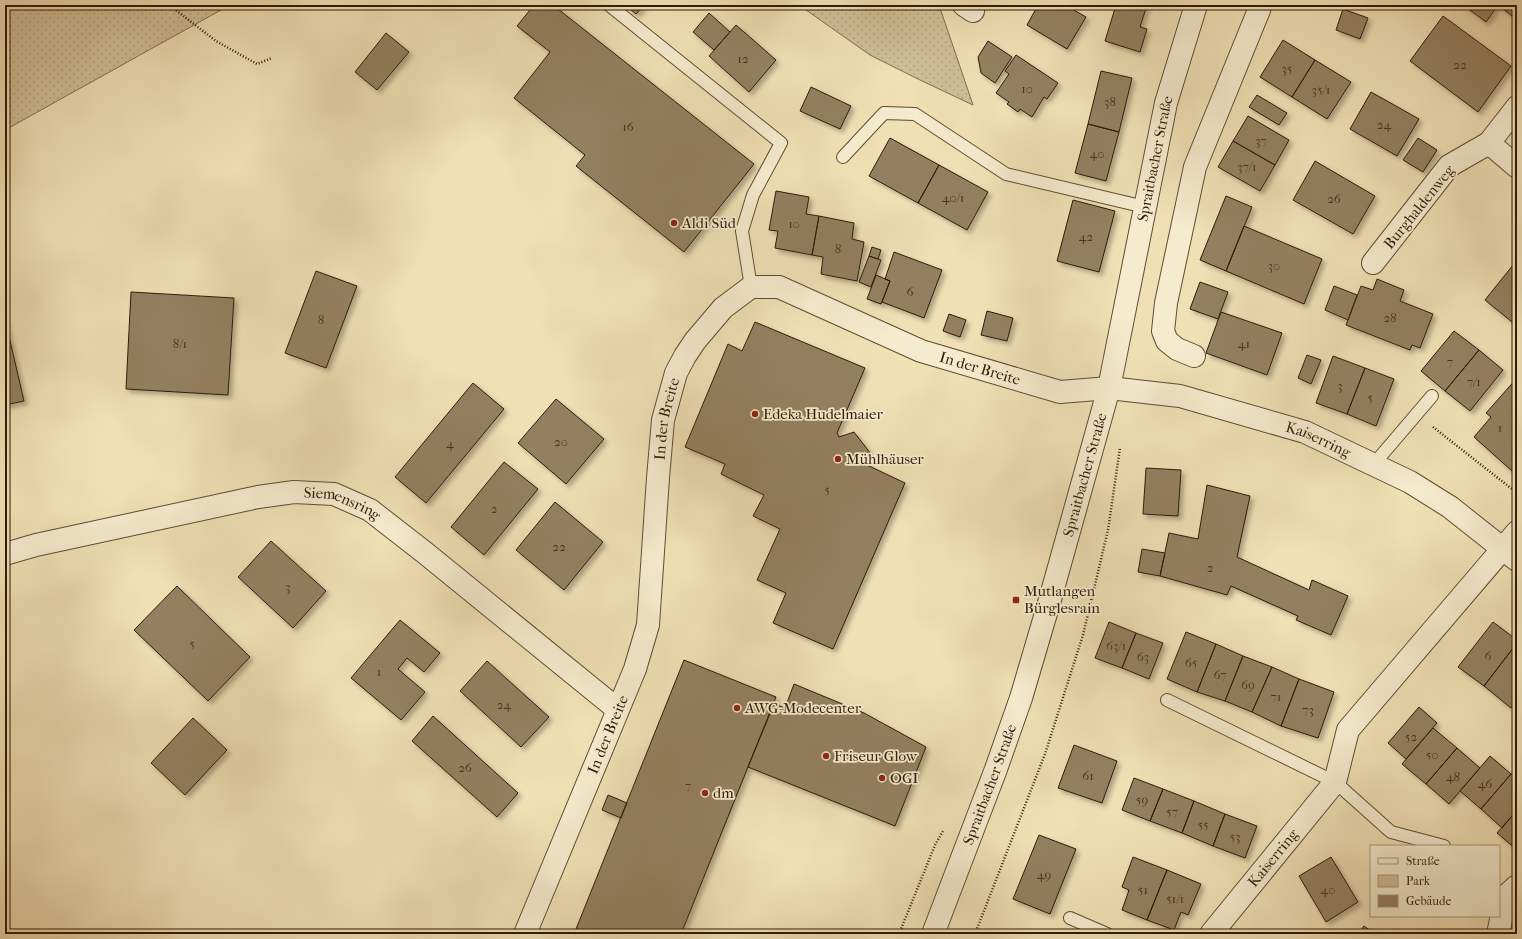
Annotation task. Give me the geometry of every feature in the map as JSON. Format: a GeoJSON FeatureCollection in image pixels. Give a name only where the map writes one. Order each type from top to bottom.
{"type":"FeatureCollection","features":[{"type":"Feature","properties":{"kind":"street","name":"Spraitbacher Straße"},"geometry":{"type":"LineString","coordinates":[[933,934],[996,769],[1021,698],[1049,603],[1109,388],[1166,103],[1196,5]]}},
{"type":"Feature","properties":{"kind":"street"},"geometry":{"type":"LineString","coordinates":[[1194,356],[1177,348],[1167,341],[1163,331],[1166,303],[1195,167],[1260,10],[1260,5]]}},
{"type":"Feature","properties":{"kind":"street","name":"Burghaldenweg"},"geometry":{"type":"LineString","coordinates":[[1373,263],[1449,166],[1488,143],[1517,107]]}},
{"type":"Feature","properties":{"kind":"street"},"geometry":{"type":"LineString","coordinates":[[1488,143],[1517,167]]}},
{"type":"Feature","properties":{"kind":"street","name":"In der Breite"},"geometry":{"type":"LineString","coordinates":[[525,934],[617,709],[635,669],[648,625],[663,420],[676,373],[695,341],[724,308],[751,287],[779,287],[918,350],[1060,392],[1109,388]]}},
{"type":"Feature","properties":{"kind":"street","name":"Kaiserring"},"geometry":{"type":"LineString","coordinates":[[1109,388],[1180,396],[1305,432],[1410,482],[1450,507],[1510,554],[1348,730],[1335,782],[1211,934]]}},
{"type":"Feature","properties":{"kind":"street","name":"Siemensring"},"geometry":{"type":"LineString","coordinates":[[5,554],[36,545],[258,497],[294,492],[334,494],[370,510],[617,709]]}},
{"type":"Feature","properties":{"kind":"street"},"geometry":{"type":"LineString","coordinates":[[1510,554],[1517,532]]}},
{"type":"Feature","properties":{"kind":"street"},"geometry":{"type":"LineString","coordinates":[[1498,934],[1507,891]]}},
{"type":"Feature","properties":{"kind":"lane"},"geometry":{"type":"LineString","coordinates":[[609,5],[781,143],[753,195],[742,231],[751,287]]}},
{"type":"Feature","properties":{"kind":"lane"},"geometry":{"type":"LineString","coordinates":[[843,157],[884,113],[915,114],[1006,174],[1145,207]]}},
{"type":"Feature","properties":{"kind":"lane"},"geometry":{"type":"LineString","coordinates":[[1374,464],[1432,396]]}},
{"type":"Feature","properties":{"kind":"lane"},"geometry":{"type":"LineString","coordinates":[[1167,700],[1335,782],[1391,832],[1440,845]]}},
{"type":"Feature","properties":{"kind":"lane"},"geometry":{"type":"LineString","coordinates":[[1070,918],[1107,934]]}},
{"type":"Feature","properties":{"kind":"path"},"geometry":{"type":"LineString","coordinates":[[169,5],[216,40],[257,64],[272,58]]}},
{"type":"Feature","properties":{"kind":"path"},"geometry":{"type":"LineString","coordinates":[[1416,414],[1517,493]]}},
{"type":"Feature","properties":{"kind":"path"},"geometry":{"type":"LineString","coordinates":[[975,934],[1045,754],[1083,636],[1108,530],[1121,445]]}},
{"type":"Feature","properties":{"kind":"green space"},"geometry":{"type":"Polygon","coordinates":[[[5,5],[230,5],[5,130],[5,5]]]}},
{"type":"Feature","properties":{"kind":"green space"},"geometry":{"type":"Polygon","coordinates":[[[799,5],[939,5],[973,105],[870,55],[799,5]]]}},
{"type":"Feature","properties":{"kind":"building"},"geometry":{"type":"Polygon","coordinates":[[[534,5],[553,5],[754,164],[684,252],[576,166],[585,155],[514,98],[550,52],[517,26],[534,5]]]}},
{"type":"Feature","properties":{"kind":"building"},"geometry":{"type":"Polygon","coordinates":[[[625,5],[644,5],[636,14],[625,5]]]}},
{"type":"Feature","properties":{"kind":"building"},"geometry":{"type":"Polygon","coordinates":[[[1034,5],[1065,5],[1086,17],[1067,49],[1027,25],[1037,7],[1034,5]]]}},
{"type":"Feature","properties":{"kind":"building"},"geometry":{"type":"Polygon","coordinates":[[[1116,5],[1147,5],[1140,27],[1147,29],[1140,52],[1105,41],[1116,5]]]}},
{"type":"Feature","properties":{"kind":"building"},"geometry":{"type":"Polygon","coordinates":[[[1463,5],[1498,5],[1486,22],[1463,5]]]}},
{"type":"Feature","properties":{"kind":"building"},"geometry":{"type":"Polygon","coordinates":[[[1498,5],[1517,5],[1517,20],[1498,5]]]}},
{"type":"Feature","properties":{"kind":"building"},"geometry":{"type":"Polygon","coordinates":[[[1343,9],[1368,18],[1360,39],[1336,30],[1343,9]]]}},
{"type":"Feature","properties":{"kind":"building"},"geometry":{"type":"Polygon","coordinates":[[[709,13],[730,32],[714,50],[693,32],[709,13]]]}},
{"type":"Feature","properties":{"kind":"building"},"geometry":{"type":"Polygon","coordinates":[[[1443,16],[1511,66],[1478,112],[1410,61],[1443,16]]]}},
{"type":"Feature","properties":{"kind":"building"},"geometry":{"type":"Polygon","coordinates":[[[736,25],[776,60],[749,92],[709,56],[736,25]]]}},
{"type":"Feature","properties":{"kind":"building"},"geometry":{"type":"Polygon","coordinates":[[[386,33],[409,52],[377,90],[355,72],[386,33]]]}},
{"type":"Feature","properties":{"kind":"building"},"geometry":{"type":"Polygon","coordinates":[[[1283,40],[1315,60],[1292,97],[1260,77],[1283,40]]]}},
{"type":"Feature","properties":{"kind":"building"},"geometry":{"type":"Polygon","coordinates":[[[988,41],[1012,57],[995,83],[981,73],[978,57],[988,41]]]}},
{"type":"Feature","properties":{"kind":"building"},"geometry":{"type":"Polygon","coordinates":[[[1016,55],[1058,83],[1047,99],[1044,97],[1032,117],[1020,109],[1018,112],[1007,104],[1009,102],[996,93],[1009,74],[1005,71],[1016,55]]]}},
{"type":"Feature","properties":{"kind":"building"},"geometry":{"type":"Polygon","coordinates":[[[1315,60],[1351,82],[1327,119],[1292,97],[1315,60]]]}},
{"type":"Feature","properties":{"kind":"building"},"geometry":{"type":"Polygon","coordinates":[[[1101,71],[1132,78],[1119,132],[1088,124],[1101,71]]]}},
{"type":"Feature","properties":{"kind":"building"},"geometry":{"type":"Polygon","coordinates":[[[811,87],[851,106],[840,129],[800,111],[811,87]]]}},
{"type":"Feature","properties":{"kind":"building"},"geometry":{"type":"Polygon","coordinates":[[[1371,92],[1419,119],[1397,156],[1350,129],[1371,92]]]}},
{"type":"Feature","properties":{"kind":"building"},"geometry":{"type":"Polygon","coordinates":[[[1257,95],[1287,113],[1279,125],[1249,107],[1257,95]]]}},
{"type":"Feature","properties":{"kind":"building"},"geometry":{"type":"Polygon","coordinates":[[[1248,116],[1289,140],[1275,165],[1233,141],[1248,116]]]}},
{"type":"Feature","properties":{"kind":"building"},"geometry":{"type":"Polygon","coordinates":[[[1088,124],[1119,132],[1106,181],[1075,173],[1088,124]]]}},
{"type":"Feature","properties":{"kind":"building"},"geometry":{"type":"Polygon","coordinates":[[[890,138],[939,165],[918,203],[869,176],[890,138]]]}},
{"type":"Feature","properties":{"kind":"building"},"geometry":{"type":"Polygon","coordinates":[[[1418,138],[1437,150],[1423,172],[1403,160],[1418,138]]]}},
{"type":"Feature","properties":{"kind":"building"},"geometry":{"type":"Polygon","coordinates":[[[1233,141],[1275,165],[1260,191],[1218,167],[1233,141]]]}},
{"type":"Feature","properties":{"kind":"building"},"geometry":{"type":"Polygon","coordinates":[[[1315,161],[1375,196],[1353,234],[1293,200],[1315,161]]]}},
{"type":"Feature","properties":{"kind":"building"},"geometry":{"type":"Polygon","coordinates":[[[939,165],[988,192],[967,230],[918,203],[939,165]]]}},
{"type":"Feature","properties":{"kind":"building"},"geometry":{"type":"Polygon","coordinates":[[[776,191],[809,197],[806,214],[819,216],[812,255],[775,248],[778,231],[769,230],[776,191]]]}},
{"type":"Feature","properties":{"kind":"building"},"geometry":{"type":"Polygon","coordinates":[[[1226,196],[1252,207],[1226,271],[1200,260],[1226,196]]]}},
{"type":"Feature","properties":{"kind":"building"},"geometry":{"type":"Polygon","coordinates":[[[1073,200],[1115,211],[1099,272],[1057,261],[1073,200]]]}},
{"type":"Feature","properties":{"kind":"building"},"geometry":{"type":"Polygon","coordinates":[[[819,216],[854,223],[852,239],[864,242],[857,281],[821,274],[823,257],[812,255],[819,216]]]}},
{"type":"Feature","properties":{"kind":"building"},"geometry":{"type":"Polygon","coordinates":[[[1244,226],[1322,259],[1304,304],[1226,271],[1244,226]]]}},
{"type":"Feature","properties":{"kind":"building"},"geometry":{"type":"Polygon","coordinates":[[[872,247],[881,250],[878,259],[869,256],[872,247]]]}},
{"type":"Feature","properties":{"kind":"building"},"geometry":{"type":"Polygon","coordinates":[[[894,252],[942,270],[924,318],[882,302],[890,281],[885,279],[894,252]]]}},
{"type":"Feature","properties":{"kind":"building"},"geometry":{"type":"Polygon","coordinates":[[[869,256],[881,260],[871,287],[859,282],[869,256]]]}},
{"type":"Feature","properties":{"kind":"building"},"geometry":{"type":"Polygon","coordinates":[[[1517,260],[1517,326],[1485,300],[1517,260]]]}},
{"type":"Feature","properties":{"kind":"building"},"geometry":{"type":"Polygon","coordinates":[[[316,271],[357,286],[326,368],[285,353],[316,271]]]}},
{"type":"Feature","properties":{"kind":"building"},"geometry":{"type":"Polygon","coordinates":[[[876,275],[890,281],[881,304],[867,299],[876,275]]]}},
{"type":"Feature","properties":{"kind":"building"},"geometry":{"type":"Polygon","coordinates":[[[1377,279],[1404,290],[1400,301],[1433,314],[1420,348],[1412,345],[1410,350],[1346,325],[1361,286],[1373,290],[1377,279]]]}},
{"type":"Feature","properties":{"kind":"building"},"geometry":{"type":"Polygon","coordinates":[[[1200,282],[1228,292],[1218,319],[1190,309],[1200,282]]]}},
{"type":"Feature","properties":{"kind":"building"},"geometry":{"type":"Polygon","coordinates":[[[1334,286],[1357,295],[1348,320],[1325,310],[1334,286]]]}},
{"type":"Feature","properties":{"kind":"building"},"geometry":{"type":"Polygon","coordinates":[[[131,292],[234,298],[228,395],[126,389],[131,292]]]}},
{"type":"Feature","properties":{"kind":"building"},"geometry":{"type":"Polygon","coordinates":[[[987,311],[1013,318],[1007,341],[981,335],[987,311]]]}},
{"type":"Feature","properties":{"kind":"building"},"geometry":{"type":"Polygon","coordinates":[[[1221,312],[1282,333],[1267,375],[1206,353],[1221,312]]]}},
{"type":"Feature","properties":{"kind":"building"},"geometry":{"type":"Polygon","coordinates":[[[949,314],[966,320],[960,337],[943,331],[949,314]]]}},
{"type":"Feature","properties":{"kind":"building"},"geometry":{"type":"Polygon","coordinates":[[[5,319],[24,401],[5,405],[5,319]]]}},
{"type":"Feature","properties":{"kind":"building"},"geometry":{"type":"Polygon","coordinates":[[[755,322],[865,368],[837,433],[839,437],[854,432],[871,454],[867,465],[905,483],[833,649],[773,623],[786,593],[757,580],[780,529],[753,516],[764,495],[721,474],[725,464],[685,447],[728,344],[742,351],[755,322]]]}},
{"type":"Feature","properties":{"kind":"building"},"geometry":{"type":"Polygon","coordinates":[[[1454,331],[1479,350],[1445,391],[1421,371],[1454,331]]]}},
{"type":"Feature","properties":{"kind":"building"},"geometry":{"type":"Polygon","coordinates":[[[1479,350],[1503,370],[1470,411],[1445,391],[1479,350]]]}},
{"type":"Feature","properties":{"kind":"building"},"geometry":{"type":"Polygon","coordinates":[[[1307,355],[1321,360],[1311,384],[1298,378],[1307,355]]]}},
{"type":"Feature","properties":{"kind":"building"},"geometry":{"type":"Polygon","coordinates":[[[1333,356],[1365,368],[1347,414],[1316,403],[1333,356]]]}},
{"type":"Feature","properties":{"kind":"building"},"geometry":{"type":"Polygon","coordinates":[[[1365,368],[1394,379],[1376,426],[1347,414],[1365,368]]]}},
{"type":"Feature","properties":{"kind":"building"},"geometry":{"type":"Polygon","coordinates":[[[1517,378],[1517,466],[1512,471],[1474,437],[1491,417],[1486,413],[1517,378]]]}},
{"type":"Feature","properties":{"kind":"building"},"geometry":{"type":"Polygon","coordinates":[[[473,383],[504,409],[426,503],[395,477],[473,383]]]}},
{"type":"Feature","properties":{"kind":"building"},"geometry":{"type":"Polygon","coordinates":[[[556,399],[604,439],[566,484],[518,443],[556,399]]]}},
{"type":"Feature","properties":{"kind":"building"},"geometry":{"type":"Polygon","coordinates":[[[504,462],[538,489],[484,555],[451,527],[504,462]]]}},
{"type":"Feature","properties":{"kind":"building"},"geometry":{"type":"Polygon","coordinates":[[[1146,468],[1181,470],[1178,516],[1143,514],[1146,468]]]}},
{"type":"Feature","properties":{"kind":"building"},"geometry":{"type":"Polygon","coordinates":[[[1207,485],[1250,496],[1237,557],[1309,590],[1312,580],[1348,596],[1331,635],[1296,620],[1298,616],[1231,586],[1227,595],[1160,576],[1169,533],[1198,539],[1207,485]]]}},
{"type":"Feature","properties":{"kind":"building"},"geometry":{"type":"Polygon","coordinates":[[[555,502],[603,542],[564,590],[516,550],[555,502]]]}},
{"type":"Feature","properties":{"kind":"building"},"geometry":{"type":"Polygon","coordinates":[[[271,541],[326,591],[293,628],[238,577],[271,541]]]}},
{"type":"Feature","properties":{"kind":"building"},"geometry":{"type":"Polygon","coordinates":[[[1142,549],[1165,553],[1160,576],[1138,572],[1142,549]]]}},
{"type":"Feature","properties":{"kind":"building"},"geometry":{"type":"Polygon","coordinates":[[[177,586],[250,657],[208,701],[134,630],[177,586]]]}},
{"type":"Feature","properties":{"kind":"building"},"geometry":{"type":"Polygon","coordinates":[[[400,620],[440,653],[424,672],[407,658],[398,669],[425,692],[401,720],[351,678],[400,620]]]}},
{"type":"Feature","properties":{"kind":"building"},"geometry":{"type":"Polygon","coordinates":[[[1109,622],[1136,633],[1122,668],[1095,658],[1109,622]]]}},
{"type":"Feature","properties":{"kind":"building"},"geometry":{"type":"Polygon","coordinates":[[[1493,622],[1517,640],[1517,643],[1484,686],[1458,667],[1493,622]]]}},
{"type":"Feature","properties":{"kind":"building"},"geometry":{"type":"Polygon","coordinates":[[[1186,632],[1216,644],[1197,692],[1167,679],[1186,632]]]}},
{"type":"Feature","properties":{"kind":"building"},"geometry":{"type":"Polygon","coordinates":[[[1136,633],[1163,643],[1149,679],[1122,668],[1136,633]]]}},
{"type":"Feature","properties":{"kind":"building"},"geometry":{"type":"Polygon","coordinates":[[[1517,643],[1517,700],[1511,708],[1484,686],[1517,643]]]}},
{"type":"Feature","properties":{"kind":"building"},"geometry":{"type":"Polygon","coordinates":[[[1216,644],[1243,656],[1225,701],[1197,692],[1216,644]]]}},
{"type":"Feature","properties":{"kind":"building"},"geometry":{"type":"Polygon","coordinates":[[[1243,656],[1272,667],[1252,712],[1225,701],[1243,656]]]}},
{"type":"Feature","properties":{"kind":"building"},"geometry":{"type":"Polygon","coordinates":[[[684,660],[776,697],[681,934],[574,934],[684,660]]]}},
{"type":"Feature","properties":{"kind":"building"},"geometry":{"type":"Polygon","coordinates":[[[487,661],[549,717],[521,747],[460,691],[487,661]]]}},
{"type":"Feature","properties":{"kind":"building"},"geometry":{"type":"Polygon","coordinates":[[[1272,667],[1299,679],[1281,726],[1252,712],[1272,667]]]}},
{"type":"Feature","properties":{"kind":"building"},"geometry":{"type":"Polygon","coordinates":[[[1299,679],[1334,692],[1318,738],[1281,726],[1299,679]]]}},
{"type":"Feature","properties":{"kind":"building"},"geometry":{"type":"Polygon","coordinates":[[[794,684],[864,713],[926,747],[895,826],[748,767],[774,704],[785,708],[794,684]]]}},
{"type":"Feature","properties":{"kind":"building"},"geometry":{"type":"Polygon","coordinates":[[[1419,707],[1437,723],[1406,759],[1388,743],[1419,707]]]}},
{"type":"Feature","properties":{"kind":"building"},"geometry":{"type":"Polygon","coordinates":[[[433,716],[518,793],[497,817],[412,741],[433,716]]]}},
{"type":"Feature","properties":{"kind":"building"},"geometry":{"type":"Polygon","coordinates":[[[193,718],[227,750],[185,795],[151,763],[193,718]]]}},
{"type":"Feature","properties":{"kind":"building"},"geometry":{"type":"Polygon","coordinates":[[[1433,728],[1457,748],[1426,784],[1402,764],[1433,728]]]}},
{"type":"Feature","properties":{"kind":"building"},"geometry":{"type":"Polygon","coordinates":[[[1074,745],[1117,761],[1102,803],[1058,788],[1074,745]]]}},
{"type":"Feature","properties":{"kind":"building"},"geometry":{"type":"Polygon","coordinates":[[[1457,748],[1480,768],[1449,804],[1426,784],[1457,748]]]}},
{"type":"Feature","properties":{"kind":"building"},"geometry":{"type":"Polygon","coordinates":[[[1490,756],[1511,774],[1481,809],[1460,791],[1490,756]]]}},
{"type":"Feature","properties":{"kind":"building"},"geometry":{"type":"Polygon","coordinates":[[[1511,774],[1517,779],[1517,810],[1502,828],[1481,809],[1511,774]]]}},
{"type":"Feature","properties":{"kind":"building"},"geometry":{"type":"Polygon","coordinates":[[[1134,778],[1163,789],[1150,821],[1122,810],[1134,778]]]}},
{"type":"Feature","properties":{"kind":"building"},"geometry":{"type":"Polygon","coordinates":[[[1163,789],[1194,801],[1182,833],[1150,821],[1163,789]]]}},
{"type":"Feature","properties":{"kind":"building"},"geometry":{"type":"Polygon","coordinates":[[[608,795],[627,803],[621,818],[602,810],[608,795]]]}},
{"type":"Feature","properties":{"kind":"building"},"geometry":{"type":"Polygon","coordinates":[[[1194,801],[1225,814],[1213,846],[1182,833],[1194,801]]]}},
{"type":"Feature","properties":{"kind":"building"},"geometry":{"type":"Polygon","coordinates":[[[1517,810],[1517,850],[1497,833],[1517,810]]]}},
{"type":"Feature","properties":{"kind":"building"},"geometry":{"type":"Polygon","coordinates":[[[1225,814],[1257,826],[1245,858],[1213,846],[1225,814]]]}},
{"type":"Feature","properties":{"kind":"building"},"geometry":{"type":"Polygon","coordinates":[[[1039,835],[1076,849],[1050,914],[1013,899],[1039,835]]]}},
{"type":"Feature","properties":{"kind":"building"},"geometry":{"type":"Polygon","coordinates":[[[1133,857],[1167,870],[1147,920],[1122,910],[1129,890],[1122,887],[1133,857]]]}},
{"type":"Feature","properties":{"kind":"building"},"geometry":{"type":"Polygon","coordinates":[[[1331,857],[1358,902],[1326,922],[1299,876],[1331,857]]]}},
{"type":"Feature","properties":{"kind":"building"},"geometry":{"type":"Polygon","coordinates":[[[1167,870],[1201,884],[1188,915],[1181,912],[1174,930],[1147,920],[1167,870]]]}},
{"type":"Feature","properties":{"kind":"building"},"geometry":{"type":"Polygon","coordinates":[[[1364,926],[1375,934],[1358,934],[1364,926]]]}},
{"type":"Feature","properties":{"kind":"place","name":"Aldi Süd"},"geometry":{"type":"Point","coordinates":[674,223]}},
{"type":"Feature","properties":{"kind":"place","name":"Edeka Hudelmaier"},"geometry":{"type":"Point","coordinates":[755,414]}},
{"type":"Feature","properties":{"kind":"place","name":"Mühlhäuser"},"geometry":{"type":"Point","coordinates":[838,459]}},
{"type":"Feature","properties":{"kind":"place","name":"Mutlangen Bürglesrain"},"geometry":{"type":"Point","coordinates":[1016,600]}},
{"type":"Feature","properties":{"kind":"place","name":"AWG-Modecenter"},"geometry":{"type":"Point","coordinates":[737,708]}},
{"type":"Feature","properties":{"kind":"place","name":"Friseur Glow"},"geometry":{"type":"Point","coordinates":[826,756]}},
{"type":"Feature","properties":{"kind":"place","name":"OGI"},"geometry":{"type":"Point","coordinates":[882,778]}},
{"type":"Feature","properties":{"kind":"place","name":"dm"},"geometry":{"type":"Point","coordinates":[705,793]}}]}
